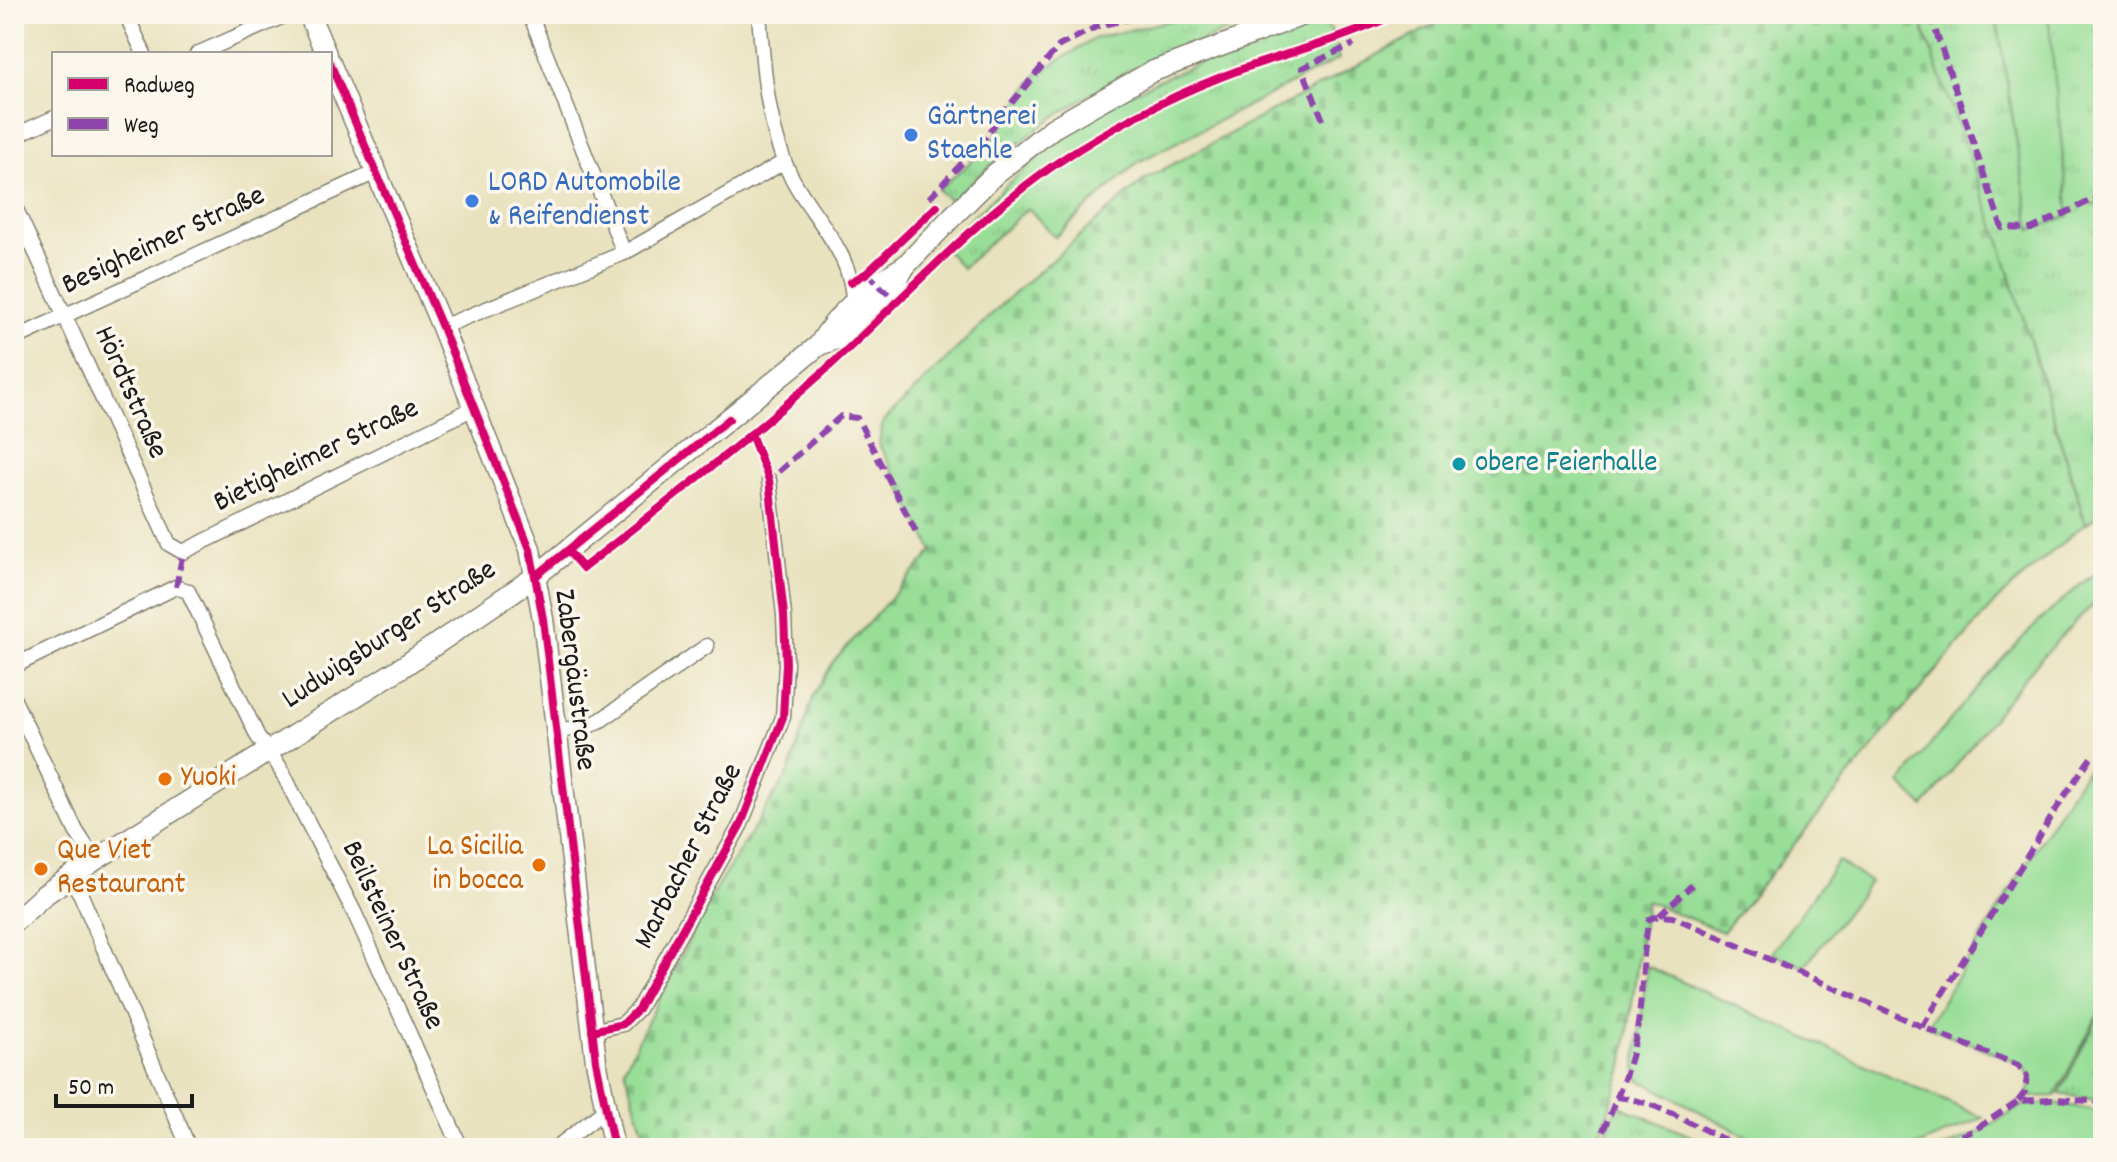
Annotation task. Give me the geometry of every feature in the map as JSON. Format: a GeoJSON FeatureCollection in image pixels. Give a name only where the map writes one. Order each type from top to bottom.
{"type":"FeatureCollection","features":[{"type":"Feature","properties":{"kind":"main road"},"geometry":{"type":"LineString","coordinates":[[309,14],[325,52]]}},
{"type":"Feature","properties":{"kind":"main road","name":"Ludwigsburger Straße"},"geometry":{"type":"LineString","coordinates":[[14,922],[44,895],[95,860],[404,666],[536,576],[819,345],[842,337],[889,295],[905,266],[995,174],[1053,128],[1151,72],[1306,14]]}},
{"type":"Feature","properties":{"kind":"main road","name":"Zabergäustraße"},"geometry":{"type":"LineString","coordinates":[[332,68],[378,171],[530,549],[556,731],[592,1031],[604,1111],[614,1148]]}},
{"type":"Feature","properties":{"kind":"main road","name":"Ludwigsburger Straße"},"geometry":{"type":"LineString","coordinates":[[819,345],[831,323],[877,282],[905,266]]}},
{"type":"Feature","properties":{"kind":"street"},"geometry":{"type":"LineString","coordinates":[[126,14],[143,52]]}},
{"type":"Feature","properties":{"kind":"street"},"geometry":{"type":"LineString","coordinates":[[202,52],[288,14]]}},
{"type":"Feature","properties":{"kind":"street"},"geometry":{"type":"LineString","coordinates":[[530,14],[624,253]]}},
{"type":"Feature","properties":{"kind":"street"},"geometry":{"type":"LineString","coordinates":[[759,14],[765,88],[784,162],[846,264],[853,304]]}},
{"type":"Feature","properties":{"kind":"street"},"geometry":{"type":"LineString","coordinates":[[14,136],[52,119]]}},
{"type":"Feature","properties":{"kind":"street"},"geometry":{"type":"LineString","coordinates":[[442,327],[624,253],[784,162]]}},
{"type":"Feature","properties":{"kind":"street","name":"Besigheimer Straße"},"geometry":{"type":"LineString","coordinates":[[14,339],[378,171]]}},
{"type":"Feature","properties":{"kind":"street","name":"Hördtstraße"},"geometry":{"type":"LineString","coordinates":[[14,205],[169,544],[183,552]]}},
{"type":"Feature","properties":{"kind":"street","name":"Bietigheimer Straße"},"geometry":{"type":"LineString","coordinates":[[183,552],[474,408]]}},
{"type":"Feature","properties":{"kind":"street","name":"Marbacher Straße"},"geometry":{"type":"LineString","coordinates":[[592,1031],[623,1024],[638,1009],[741,824],[783,717],[786,664],[784,615],[769,480]]}},
{"type":"Feature","properties":{"kind":"street"},"geometry":{"type":"LineString","coordinates":[[14,666],[176,587],[188,591],[258,737],[268,750]]}},
{"type":"Feature","properties":{"kind":"street"},"geometry":{"type":"LineString","coordinates":[[556,731],[587,727],[601,720],[707,646]]}},
{"type":"Feature","properties":{"kind":"street"},"geometry":{"type":"LineString","coordinates":[[14,700],[76,831],[95,860]]}},
{"type":"Feature","properties":{"kind":"street","name":"Beilsteiner Straße"},"geometry":{"type":"LineString","coordinates":[[268,750],[354,912],[461,1148]]}},
{"type":"Feature","properties":{"kind":"street"},"geometry":{"type":"LineString","coordinates":[[70,877],[81,895],[189,1148]]}},
{"type":"Feature","properties":{"kind":"street"},"geometry":{"type":"LineString","coordinates":[[556,1148],[604,1111]]}},
{"type":"Feature","properties":{"kind":"green space"},"geometry":{"type":"Polygon","coordinates":[[[1198,14],[1269,14],[1127,71],[1048,121],[950,201],[938,190],[989,146],[1038,73],[1096,38],[1198,14]]]}},
{"type":"Feature","properties":{"kind":"green space"},"geometry":{"type":"Polygon","coordinates":[[[1454,14],[1918,14],[2001,245],[2085,523],[1996,601],[1916,694],[1723,932],[1646,901],[1623,1068],[1596,1148],[648,1147],[624,1068],[715,890],[789,772],[814,695],[834,661],[933,551],[879,444],[883,422],[1005,301],[1145,179],[1454,14]]]}},
{"type":"Feature","properties":{"kind":"green space"},"geometry":{"type":"Polygon","coordinates":[[[1918,14],[1996,14],[2031,230],[2069,215],[2048,14],[2103,14],[2103,201],[2092,206],[2103,203],[2103,511],[2086,524],[2001,245],[1918,14]]]}},
{"type":"Feature","properties":{"kind":"green space"},"geometry":{"type":"Polygon","coordinates":[[[1996,14],[2048,14],[2069,216],[2031,230],[1996,14]]]}},
{"type":"Feature","properties":{"kind":"green space"},"geometry":{"type":"Polygon","coordinates":[[[1324,23],[1331,29],[1339,59],[1138,162],[1055,237],[1028,208],[962,268],[942,246],[1047,150],[1117,101],[1192,66],[1324,23]]]}},
{"type":"Feature","properties":{"kind":"green space"},"geometry":{"type":"Polygon","coordinates":[[[2103,567],[2103,596],[2031,670],[1924,807],[1900,784],[1970,696],[2019,641],[2103,567]]]}},
{"type":"Feature","properties":{"kind":"green space"},"geometry":{"type":"Polygon","coordinates":[[[2103,747],[2103,1005],[2055,1096],[2028,1097],[2032,1079],[2022,1064],[1927,1026],[2067,798],[2103,747]]]}},
{"type":"Feature","properties":{"kind":"green space"},"geometry":{"type":"Polygon","coordinates":[[[1838,861],[1870,882],[1804,967],[1772,953],[1838,861]]]}},
{"type":"Feature","properties":{"kind":"green space"},"geometry":{"type":"Polygon","coordinates":[[[1647,966],[1983,1118],[1913,1148],[1769,1148],[1638,1079],[1636,1065],[1647,966]]]}},
{"type":"Feature","properties":{"kind":"green space"},"geometry":{"type":"Polygon","coordinates":[[[2103,1007],[2103,1101],[2059,1094],[2103,1007]]]}},
{"type":"Feature","properties":{"kind":"green space"},"geometry":{"type":"Polygon","coordinates":[[[2054,1103],[2103,1114],[2103,1148],[1942,1148],[1972,1136],[2024,1105],[2054,1103]]]}},
{"type":"Feature","properties":{"kind":"green space"},"geometry":{"type":"Polygon","coordinates":[[[1617,1105],[1719,1148],[1600,1148],[1617,1105]]]}},
{"type":"Feature","properties":{"kind":"marked path"},"geometry":{"type":"LineString","coordinates":[[929,198],[982,142],[1059,46],[1098,26],[1152,14]]}},
{"type":"Feature","properties":{"kind":"marked path"},"geometry":{"type":"LineString","coordinates":[[1930,14],[2002,228],[2031,229],[2103,195]]}},
{"type":"Feature","properties":{"kind":"marked path"},"geometry":{"type":"LineString","coordinates":[[1323,120],[1302,68],[1354,44]]}},
{"type":"Feature","properties":{"kind":"marked path"},"geometry":{"type":"LineString","coordinates":[[867,273],[896,302]]}},
{"type":"Feature","properties":{"kind":"marked path"},"geometry":{"type":"LineString","coordinates":[[767,475],[769,480],[841,416],[857,418],[916,532]]}},
{"type":"Feature","properties":{"kind":"marked path"},"geometry":{"type":"LineString","coordinates":[[176,587],[183,552]]}},
{"type":"Feature","properties":{"kind":"marked path"},"geometry":{"type":"LineString","coordinates":[[1922,1027],[2094,753]]}},
{"type":"Feature","properties":{"kind":"marked path"},"geometry":{"type":"LineString","coordinates":[[1659,916],[1692,885]]}},
{"type":"Feature","properties":{"kind":"marked path"},"geometry":{"type":"LineString","coordinates":[[1596,1148],[1631,1056],[1638,1024],[1649,919],[1659,916],[1673,917],[1941,1035],[2018,1065],[2027,1076],[2025,1092],[2018,1101]]}},
{"type":"Feature","properties":{"kind":"marked path"},"geometry":{"type":"LineString","coordinates":[[1616,1097],[1664,1110],[1743,1148]]}},
{"type":"Feature","properties":{"kind":"marked path"},"geometry":{"type":"LineString","coordinates":[[1927,1148],[1973,1131],[2018,1101],[2052,1099],[2103,1104]]}},
{"type":"Feature","properties":{"kind":"cycle path"},"geometry":{"type":"LineString","coordinates":[[568,551],[583,568],[644,520],[735,448],[823,372],[975,228],[1040,175],[1074,152],[1114,128],[1199,86],[1396,14]]}},
{"type":"Feature","properties":{"kind":"cycle path"},"geometry":{"type":"LineString","coordinates":[[332,68],[442,327],[530,549],[543,619],[596,1061],[614,1148]]}},
{"type":"Feature","properties":{"kind":"cycle path"},"geometry":{"type":"LineString","coordinates":[[851,282],[867,273],[937,206]]}},
{"type":"Feature","properties":{"kind":"cycle path"},"geometry":{"type":"LineString","coordinates":[[536,576],[729,419]]}},
{"type":"Feature","properties":{"kind":"cycle path"},"geometry":{"type":"LineString","coordinates":[[592,1031],[623,1024],[638,1009],[741,824],[783,717],[786,664],[784,615],[769,480],[751,434]]}},
{"type":"Feature","properties":{"kind":"place","name":"Gärtnerei Staehle"},"geometry":{"type":"Point","coordinates":[911,135]}},
{"type":"Feature","properties":{"kind":"place","name":"LORD Automobile & Reifendienst"},"geometry":{"type":"Point","coordinates":[472,201]}},
{"type":"Feature","properties":{"kind":"place","name":"obere Feierhalle"},"geometry":{"type":"Point","coordinates":[1459,464]}},
{"type":"Feature","properties":{"kind":"place","name":"Yuoki"},"geometry":{"type":"Point","coordinates":[165,779]}},
{"type":"Feature","properties":{"kind":"place","name":"La Sicilia in bocca"},"geometry":{"type":"Point","coordinates":[539,865]}},
{"type":"Feature","properties":{"kind":"place","name":"Que Viet Restaurant"},"geometry":{"type":"Point","coordinates":[41,869]}}]}
